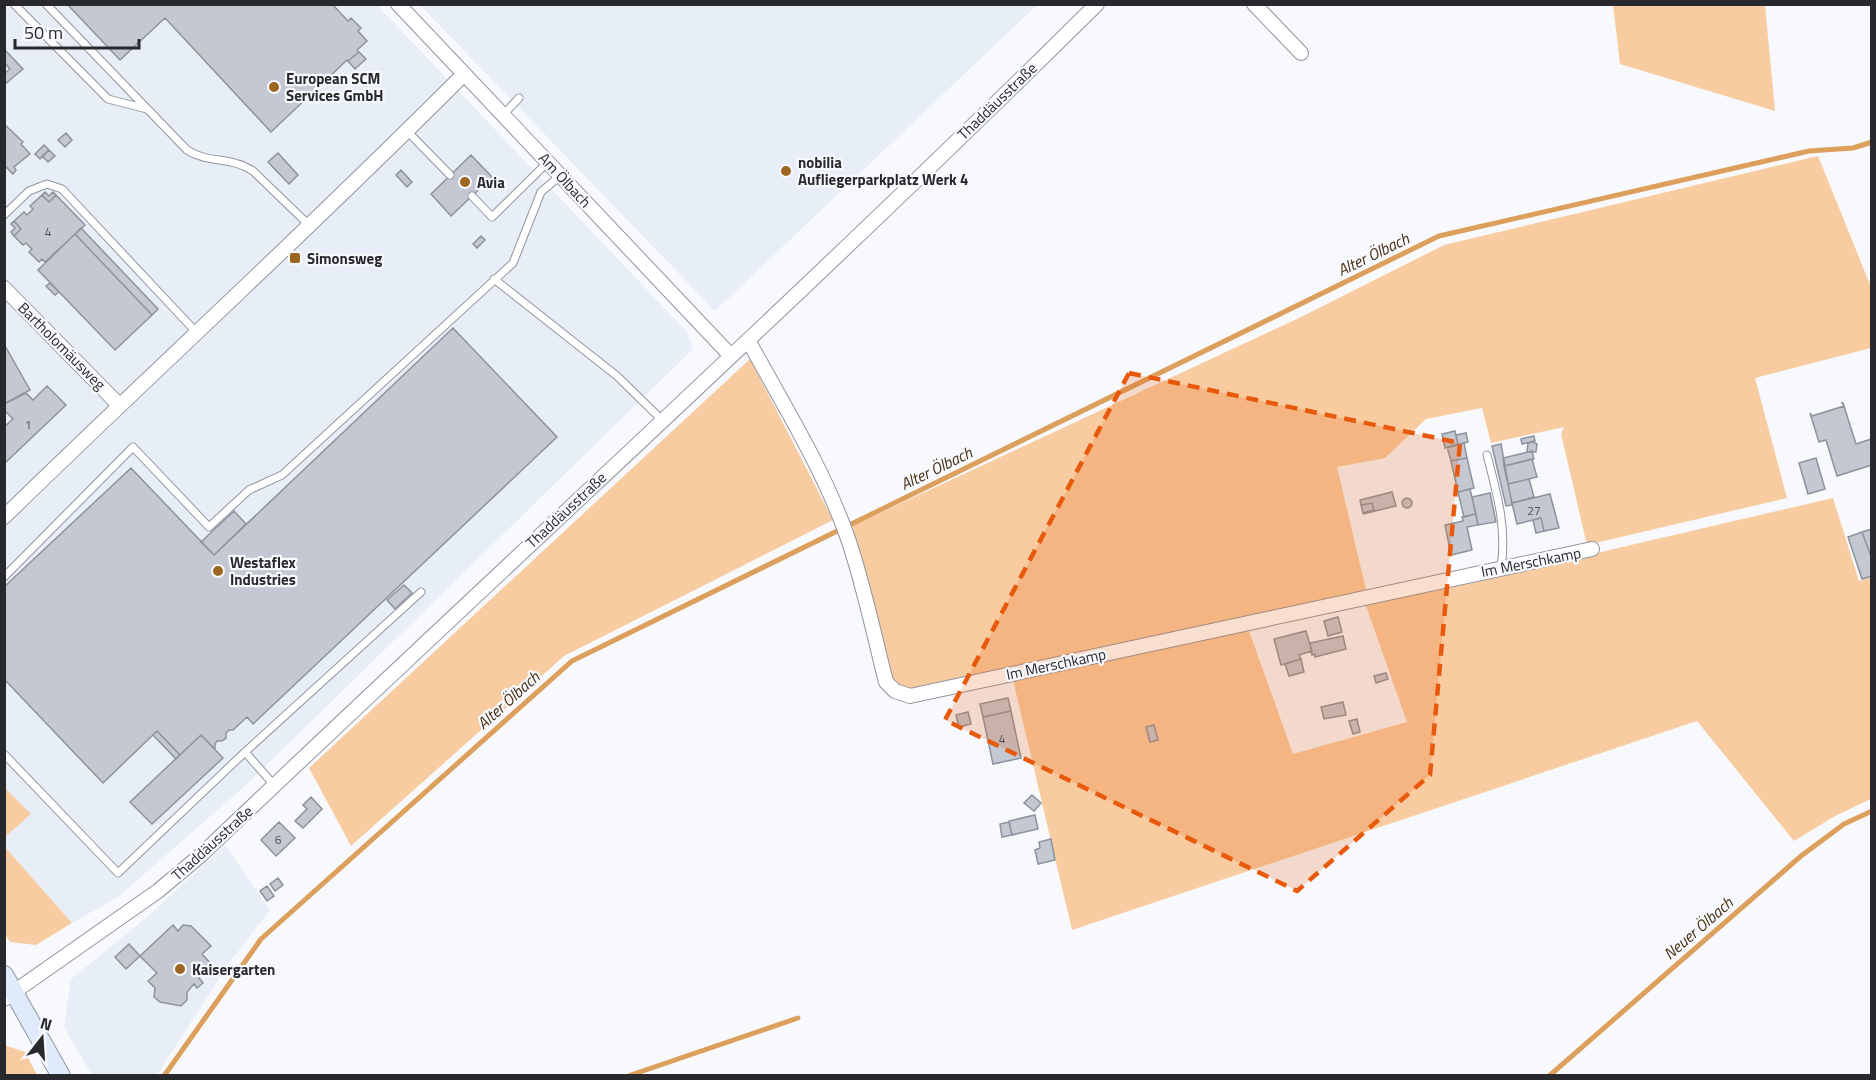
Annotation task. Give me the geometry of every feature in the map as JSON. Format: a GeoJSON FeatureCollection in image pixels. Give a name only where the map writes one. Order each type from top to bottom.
{"type":"FeatureCollection","features":[{"type":"Feature","properties":{"kind":"main road"},"geometry":{"type":"LineString","coordinates":[[4,975],[10,996],[61,1076]]}},
{"type":"Feature","properties":{"kind":"street","name":"Am Ölbach"},"geometry":{"type":"LineString","coordinates":[[398,4],[730,357]]}},
{"type":"Feature","properties":{"kind":"street","name":"Thaddäusstraße"},"geometry":{"type":"LineString","coordinates":[[10,996],[158,891],[201,855],[748,340],[1097,4]]}},
{"type":"Feature","properties":{"kind":"street"},"geometry":{"type":"LineString","coordinates":[[1254,4],[1301,53]]}},
{"type":"Feature","properties":{"kind":"street"},"geometry":{"type":"LineString","coordinates":[[4,517],[119,405],[310,226],[464,74]]}},
{"type":"Feature","properties":{"kind":"street","name":"Bartholomäusweg"},"geometry":{"type":"LineString","coordinates":[[5,290],[119,405]]}},
{"type":"Feature","properties":{"kind":"street","name":"Im Merschkamp"},"geometry":{"type":"LineString","coordinates":[[748,340],[836,507],[848,538],[886,682],[895,691],[910,696],[1592,549]]}},
{"type":"Feature","properties":{"kind":"lane"},"geometry":{"type":"LineString","coordinates":[[14,4],[108,99],[147,109]]}},
{"type":"Feature","properties":{"kind":"lane"},"geometry":{"type":"LineString","coordinates":[[46,4],[187,150],[195,156],[236,162],[254,171],[310,226]]}},
{"type":"Feature","properties":{"kind":"lane"},"geometry":{"type":"LineString","coordinates":[[503,115],[519,98]]}},
{"type":"Feature","properties":{"kind":"lane"},"geometry":{"type":"LineString","coordinates":[[407,131],[450,175]]}},
{"type":"Feature","properties":{"kind":"lane"},"geometry":{"type":"LineString","coordinates":[[472,196],[492,217],[548,162]]}},
{"type":"Feature","properties":{"kind":"lane"},"geometry":{"type":"LineString","coordinates":[[4,577],[133,447],[209,527],[249,490],[282,475],[513,263],[541,192],[561,175]]}},
{"type":"Feature","properties":{"kind":"lane"},"geometry":{"type":"LineString","coordinates":[[4,215],[29,191],[47,184],[62,189],[197,333]]}},
{"type":"Feature","properties":{"kind":"lane"},"geometry":{"type":"LineString","coordinates":[[494,279],[617,376],[662,420]]}},
{"type":"Feature","properties":{"kind":"lane"},"geometry":{"type":"LineString","coordinates":[[1487,455],[1502,518],[1504,537],[1502,568]]}},
{"type":"Feature","properties":{"kind":"lane"},"geometry":{"type":"LineString","coordinates":[[4,753],[118,873],[245,752],[421,592]]}},
{"type":"Feature","properties":{"kind":"lane"},"geometry":{"type":"LineString","coordinates":[[245,752],[274,785]]}},
{"type":"Feature","properties":{"kind":"highlighted area"},"geometry":{"type":"Polygon","coordinates":[[[1129,373],[1460,443],[1430,775],[1297,891],[945,720],[1129,373]]]}},
{"type":"Feature","properties":{"kind":"shaded area"},"geometry":{"type":"Polygon","coordinates":[[[5,5],[377,5],[688,333],[693,349],[246,785],[118,897],[72,923],[5,847],[4,837],[31,814],[4,787],[5,5]]]}},
{"type":"Feature","properties":{"kind":"shaded area"},"geometry":{"type":"Polygon","coordinates":[[[420,5],[1037,5],[715,311],[420,5]]]}},
{"type":"Feature","properties":{"kind":"shaded area"},"geometry":{"type":"Polygon","coordinates":[[[1613,5],[1765,5],[1775,111],[1620,64],[1613,5]]]}},
{"type":"Feature","properties":{"kind":"shaded area"},"geometry":{"type":"Polygon","coordinates":[[[1818,156],[1871,287],[1871,348],[1755,378],[1787,498],[1587,545],[1561,434],[1564,427],[1491,443],[1482,408],[1426,419],[1385,458],[1337,467],[1367,594],[912,689],[900,686],[892,679],[852,526],[1301,317],[1444,245],[1818,156]]]}},
{"type":"Feature","properties":{"kind":"shaded area"},"geometry":{"type":"Polygon","coordinates":[[[750,359],[833,520],[564,656],[351,846],[309,768],[750,359]]]}},
{"type":"Feature","properties":{"kind":"shaded area"},"geometry":{"type":"Polygon","coordinates":[[[1833,498],[1859,581],[1871,577],[1871,799],[1835,816],[1794,841],[1697,721],[1072,930],[1013,680],[1248,628],[1293,754],[1407,722],[1365,603],[1430,592],[1833,498]]]}},
{"type":"Feature","properties":{"kind":"shaded area"},"geometry":{"type":"Polygon","coordinates":[[[4,787],[31,814],[5,837],[4,837],[4,787]]]}},
{"type":"Feature","properties":{"kind":"shaded area"},"geometry":{"type":"Polygon","coordinates":[[[225,845],[270,910],[230,962],[158,1073],[154,1076],[92,1075],[64,1027],[71,979],[147,917],[225,845]]]}},
{"type":"Feature","properties":{"kind":"shaded area"},"geometry":{"type":"Polygon","coordinates":[[[5,847],[72,923],[36,945],[10,942],[5,934],[5,847]]]}},
{"type":"Feature","properties":{"kind":"shaded area"},"geometry":{"type":"Polygon","coordinates":[[[4,1045],[25,1052],[37,1075],[5,1075],[4,1045]]]}},
{"type":"Feature","properties":{"kind":"building","name":"European SCM Services GmbH"},"geometry":{"type":"Polygon","coordinates":[[[67,4],[332,4],[348,21],[351,18],[361,28],[358,31],[367,41],[357,50],[359,52],[347,60],[271,132],[165,18],[120,60],[67,4]]]}},
{"type":"Feature","properties":{"kind":"building"},"geometry":{"type":"Polygon","coordinates":[[[5,50],[23,69],[4,85],[4,74],[10,69],[4,62],[5,50]]]}},
{"type":"Feature","properties":{"kind":"building"},"geometry":{"type":"Polygon","coordinates":[[[359,52],[366,59],[355,69],[348,61],[359,52]]]}},
{"type":"Feature","properties":{"kind":"building"},"geometry":{"type":"Polygon","coordinates":[[[4,124],[23,142],[21,144],[30,154],[14,167],[16,170],[13,174],[4,165],[4,124]]]}},
{"type":"Feature","properties":{"kind":"building"},"geometry":{"type":"Polygon","coordinates":[[[66,133],[72,140],[65,147],[58,140],[66,133]]]}},
{"type":"Feature","properties":{"kind":"building"},"geometry":{"type":"Polygon","coordinates":[[[44,145],[49,150],[40,159],[35,154],[44,145]]]}},
{"type":"Feature","properties":{"kind":"building"},"geometry":{"type":"Polygon","coordinates":[[[49,150],[55,156],[48,162],[42,156],[49,150]]]}},
{"type":"Feature","properties":{"kind":"building"},"geometry":{"type":"Polygon","coordinates":[[[278,153],[298,175],[289,184],[268,162],[278,153]]]}},
{"type":"Feature","properties":{"kind":"building"},"geometry":{"type":"Polygon","coordinates":[[[471,155],[492,177],[451,216],[431,194],[471,155]]]}},
{"type":"Feature","properties":{"kind":"building"},"geometry":{"type":"Polygon","coordinates":[[[401,170],[412,182],[407,187],[396,175],[401,170]]]}},
{"type":"Feature","properties":{"kind":"building"},"geometry":{"type":"Polygon","coordinates":[[[45,192],[49,196],[53,192],[56,195],[49,202],[42,195],[45,192]]]}},
{"type":"Feature","properties":{"kind":"building"},"geometry":{"type":"Polygon","coordinates":[[[42,195],[49,202],[56,195],[85,225],[45,262],[42,259],[39,262],[29,252],[32,249],[26,243],[23,245],[14,236],[21,229],[14,221],[24,212],[27,215],[33,209],[30,206],[42,195]]]}},
{"type":"Feature","properties":{"kind":"building"},"geometry":{"type":"Polygon","coordinates":[[[14,221],[21,229],[14,236],[11,232],[15,228],[11,224],[14,221]]]}},
{"type":"Feature","properties":{"kind":"building"},"geometry":{"type":"Polygon","coordinates":[[[81,228],[158,309],[152,315],[75,234],[81,228]]]}},
{"type":"Feature","properties":{"kind":"building"},"geometry":{"type":"Polygon","coordinates":[[[75,234],[152,315],[115,350],[38,270],[75,234]]]}},
{"type":"Feature","properties":{"kind":"building"},"geometry":{"type":"Polygon","coordinates":[[[481,236],[485,240],[477,248],[473,244],[481,236]]]}},
{"type":"Feature","properties":{"kind":"building"},"geometry":{"type":"Polygon","coordinates":[[[50,283],[59,292],[55,295],[46,286],[50,283]]]}},
{"type":"Feature","properties":{"kind":"building","name":"Westaflex Industries"},"geometry":{"type":"Polygon","coordinates":[[[453,328],[557,437],[253,724],[247,717],[233,730],[226,733],[226,738],[217,741],[215,749],[201,735],[180,755],[157,731],[103,783],[4,679],[4,587],[131,468],[214,555],[453,328]]]}},
{"type":"Feature","properties":{"kind":"building"},"geometry":{"type":"Polygon","coordinates":[[[4,344],[30,390],[4,404],[4,344]]]}},
{"type":"Feature","properties":{"kind":"building"},"geometry":{"type":"Polygon","coordinates":[[[47,386],[66,405],[4,464],[4,427],[13,419],[4,410],[4,404],[26,393],[33,400],[47,386]]]}},
{"type":"Feature","properties":{"kind":"building"},"geometry":{"type":"Polygon","coordinates":[[[1844,406],[1856,444],[1871,439],[1872,465],[1837,476],[1826,440],[1819,442],[1810,413],[1812,416],[1844,406]]]}},
{"type":"Feature","properties":{"kind":"building"},"geometry":{"type":"Polygon","coordinates":[[[1455,431],[1458,445],[1445,448],[1442,434],[1455,431]]]}},
{"type":"Feature","properties":{"kind":"building"},"geometry":{"type":"Polygon","coordinates":[[[1466,433],[1468,442],[1458,445],[1456,435],[1466,433]]]}},
{"type":"Feature","properties":{"kind":"building"},"geometry":{"type":"Polygon","coordinates":[[[1534,436],[1535,441],[1522,444],[1521,439],[1534,436]]]}},
{"type":"Feature","properties":{"kind":"building"},"geometry":{"type":"Polygon","coordinates":[[[1464,443],[1467,458],[1451,461],[1447,447],[1464,443]]]}},
{"type":"Feature","properties":{"kind":"building"},"geometry":{"type":"Polygon","coordinates":[[[1528,443],[1537,444],[1536,452],[1527,452],[1528,443]]]}},
{"type":"Feature","properties":{"kind":"building"},"geometry":{"type":"Polygon","coordinates":[[[1501,444],[1512,505],[1506,506],[1492,446],[1501,444]]]}},
{"type":"Feature","properties":{"kind":"building"},"geometry":{"type":"Polygon","coordinates":[[[1532,451],[1534,459],[1504,466],[1503,458],[1532,451]]]}},
{"type":"Feature","properties":{"kind":"building"},"geometry":{"type":"Polygon","coordinates":[[[1467,458],[1474,488],[1458,492],[1451,461],[1467,458]]]}},
{"type":"Feature","properties":{"kind":"building"},"geometry":{"type":"Polygon","coordinates":[[[1816,458],[1825,489],[1808,494],[1799,463],[1816,458]]]}},
{"type":"Feature","properties":{"kind":"building"},"geometry":{"type":"Polygon","coordinates":[[[1532,459],[1537,477],[1508,484],[1504,466],[1532,459]]]}},
{"type":"Feature","properties":{"kind":"building"},"geometry":{"type":"Polygon","coordinates":[[[1529,479],[1534,497],[1512,503],[1508,484],[1529,479]]]}},
{"type":"Feature","properties":{"kind":"building"},"geometry":{"type":"Polygon","coordinates":[[[1470,489],[1476,514],[1464,517],[1458,492],[1470,489]]]}},
{"type":"Feature","properties":{"kind":"building"},"geometry":{"type":"Polygon","coordinates":[[[1392,492],[1396,506],[1363,514],[1374,510],[1372,503],[1361,505],[1360,500],[1392,492]]]}},
{"type":"Feature","properties":{"kind":"building"},"geometry":{"type":"Polygon","coordinates":[[[1490,493],[1496,522],[1478,525],[1472,497],[1490,493]]]}},
{"type":"Feature","properties":{"kind":"building"},"geometry":{"type":"Polygon","coordinates":[[[1550,494],[1559,528],[1544,531],[1541,518],[1517,524],[1512,503],[1550,494]]]}},
{"type":"Feature","properties":{"kind":"building"},"geometry":{"type":"Polygon","coordinates":[[[1407,498],[1411,499],[1411,507],[1407,508],[1403,507],[1402,503],[1403,499],[1407,498]]]}},
{"type":"Feature","properties":{"kind":"building"},"geometry":{"type":"Polygon","coordinates":[[[1372,503],[1374,510],[1363,513],[1361,505],[1372,503]]]}},
{"type":"Feature","properties":{"kind":"building"},"geometry":{"type":"Polygon","coordinates":[[[234,511],[246,524],[214,555],[201,542],[234,511]]]}},
{"type":"Feature","properties":{"kind":"building"},"geometry":{"type":"Polygon","coordinates":[[[1476,514],[1478,525],[1467,527],[1472,550],[1451,555],[1445,525],[1463,521],[1462,517],[1476,514]]]}},
{"type":"Feature","properties":{"kind":"building"},"geometry":{"type":"Polygon","coordinates":[[[1541,518],[1544,531],[1536,533],[1533,520],[1541,518]]]}},
{"type":"Feature","properties":{"kind":"building"},"geometry":{"type":"Polygon","coordinates":[[[1872,529],[1872,559],[1862,532],[1872,529]]]}},
{"type":"Feature","properties":{"kind":"building"},"geometry":{"type":"Polygon","coordinates":[[[1862,532],[1872,559],[1872,576],[1862,579],[1848,537],[1862,532]]]}},
{"type":"Feature","properties":{"kind":"building"},"geometry":{"type":"Polygon","coordinates":[[[404,585],[412,593],[395,609],[387,600],[404,585]]]}},
{"type":"Feature","properties":{"kind":"building"},"geometry":{"type":"Polygon","coordinates":[[[1338,617],[1342,632],[1328,636],[1324,621],[1338,617]]]}},
{"type":"Feature","properties":{"kind":"building"},"geometry":{"type":"Polygon","coordinates":[[[1306,631],[1312,651],[1299,655],[1301,659],[1281,665],[1274,639],[1306,631]]]}},
{"type":"Feature","properties":{"kind":"building"},"geometry":{"type":"Polygon","coordinates":[[[1343,636],[1346,649],[1315,657],[1315,654],[1312,655],[1310,643],[1343,636]]]}},
{"type":"Feature","properties":{"kind":"building"},"geometry":{"type":"Polygon","coordinates":[[[1301,659],[1304,672],[1289,676],[1285,664],[1301,659]]]}},
{"type":"Feature","properties":{"kind":"building"},"geometry":{"type":"Polygon","coordinates":[[[1386,673],[1388,679],[1376,683],[1374,676],[1386,673]]]}},
{"type":"Feature","properties":{"kind":"building"},"geometry":{"type":"Polygon","coordinates":[[[1008,698],[1011,711],[983,717],[980,704],[1008,698]]]}},
{"type":"Feature","properties":{"kind":"building"},"geometry":{"type":"Polygon","coordinates":[[[1343,702],[1346,715],[1324,719],[1321,707],[1343,702]]]}},
{"type":"Feature","properties":{"kind":"building"},"geometry":{"type":"Polygon","coordinates":[[[1011,711],[1021,758],[993,764],[983,717],[1011,711]]]}},
{"type":"Feature","properties":{"kind":"building"},"geometry":{"type":"Polygon","coordinates":[[[968,712],[971,724],[959,727],[956,715],[968,712]]]}},
{"type":"Feature","properties":{"kind":"building"},"geometry":{"type":"Polygon","coordinates":[[[1357,719],[1360,732],[1353,734],[1349,721],[1357,719]]]}},
{"type":"Feature","properties":{"kind":"building"},"geometry":{"type":"Polygon","coordinates":[[[1154,725],[1158,740],[1150,742],[1146,727],[1154,725]]]}},
{"type":"Feature","properties":{"kind":"building"},"geometry":{"type":"Polygon","coordinates":[[[157,731],[180,755],[176,759],[153,735],[157,731]]]}},
{"type":"Feature","properties":{"kind":"building"},"geometry":{"type":"Polygon","coordinates":[[[201,735],[223,758],[152,824],[130,802],[201,735]]]}},
{"type":"Feature","properties":{"kind":"building"},"geometry":{"type":"Polygon","coordinates":[[[1032,795],[1041,803],[1034,811],[1024,803],[1032,795]]]}},
{"type":"Feature","properties":{"kind":"building"},"geometry":{"type":"Polygon","coordinates":[[[311,797],[322,809],[303,828],[295,821],[307,809],[303,805],[311,797]]]}},
{"type":"Feature","properties":{"kind":"building"},"geometry":{"type":"Polygon","coordinates":[[[1035,815],[1038,829],[1012,835],[1009,821],[1035,815]]]}},
{"type":"Feature","properties":{"kind":"building"},"geometry":{"type":"Polygon","coordinates":[[[279,822],[295,838],[276,856],[261,840],[279,822]]]}},
{"type":"Feature","properties":{"kind":"building"},"geometry":{"type":"Polygon","coordinates":[[[1009,822],[1012,835],[1002,837],[1000,824],[1009,822]]]}},
{"type":"Feature","properties":{"kind":"building"},"geometry":{"type":"Polygon","coordinates":[[[1051,839],[1055,860],[1038,864],[1035,850],[1040,848],[1039,842],[1051,839]]]}},
{"type":"Feature","properties":{"kind":"building"},"geometry":{"type":"Polygon","coordinates":[[[278,878],[283,885],[275,891],[270,884],[278,878]]]}},
{"type":"Feature","properties":{"kind":"building"},"geometry":{"type":"Polygon","coordinates":[[[267,886],[274,896],[267,901],[260,891],[267,886]]]}},
{"type":"Feature","properties":{"kind":"building","name":"Kaisergarten"},"geometry":{"type":"Polygon","coordinates":[[[173,925],[178,931],[183,925],[191,926],[211,946],[202,954],[212,965],[199,978],[203,983],[197,988],[194,984],[187,992],[187,1000],[181,1006],[160,1002],[154,997],[155,988],[148,981],[157,973],[140,956],[173,925]]]}},
{"type":"Feature","properties":{"kind":"building"},"geometry":{"type":"Polygon","coordinates":[[[129,944],[140,956],[126,969],[115,957],[129,944]]]}},
{"type":"Feature","properties":{"kind":"waterway","name":"Alter Ölbach"},"geometry":{"type":"LineString","coordinates":[[164,1076],[261,939],[572,661],[1439,236],[1809,151],[1853,148],[1872,142]]}},
{"type":"Feature","properties":{"kind":"waterway","name":"Neuer Ölbach"},"geometry":{"type":"LineString","coordinates":[[1549,1076],[1801,856],[1844,824],[1872,811]]}},
{"type":"Feature","properties":{"kind":"waterway"},"geometry":{"type":"LineString","coordinates":[[628,1076],[798,1018]]}},
{"type":"Feature","properties":{"kind":"place","name":"European SCM Services GmbH"},"geometry":{"type":"Point","coordinates":[274,87]}},
{"type":"Feature","properties":{"kind":"place","name":"nobilia Aufliegerparkplatz Werk 4"},"geometry":{"type":"Point","coordinates":[786,171]}},
{"type":"Feature","properties":{"kind":"place","name":"Avia"},"geometry":{"type":"Point","coordinates":[465,182]}},
{"type":"Feature","properties":{"kind":"place","name":"Simonsweg"},"geometry":{"type":"Point","coordinates":[295,258]}},
{"type":"Feature","properties":{"kind":"place","name":"Westaflex Industries"},"geometry":{"type":"Point","coordinates":[218,571]}},
{"type":"Feature","properties":{"kind":"place","name":"Kaisergarten"},"geometry":{"type":"Point","coordinates":[180,969]}}]}
